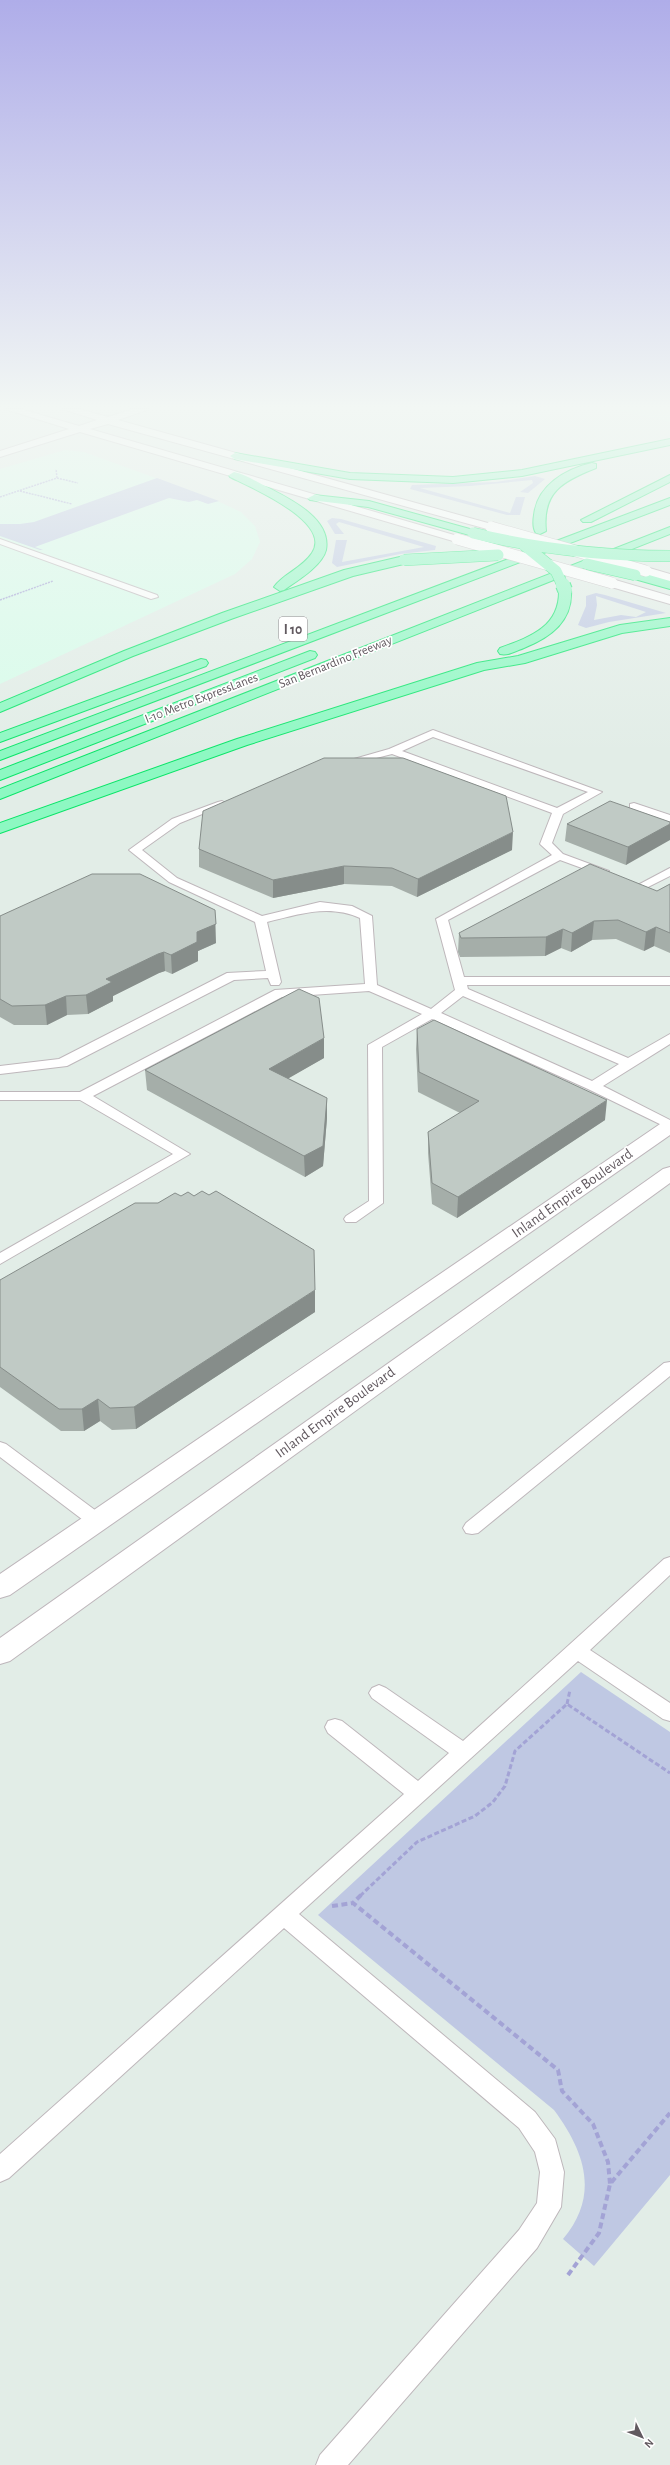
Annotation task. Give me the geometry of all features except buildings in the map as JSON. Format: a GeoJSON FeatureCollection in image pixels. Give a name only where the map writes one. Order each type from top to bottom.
{"type":"FeatureCollection","features":[{"type":"Feature","properties":{"kind":"highway"},"geometry":{"type":"LineString","coordinates":[[196,626],[224,610],[290,582],[310,567],[321,548],[320,534],[313,524]]}},
{"type":"Feature","properties":{"kind":"highway"},"geometry":{"type":"LineString","coordinates":[[441,524],[522,544],[553,547],[577,557],[641,573],[670,585]]}},
{"type":"Feature","properties":{"kind":"highway"},"geometry":{"type":"LineString","coordinates":[[539,524],[540,530],[553,547]]}},
{"type":"Feature","properties":{"kind":"highway"},"geometry":{"type":"LineString","coordinates":[[431,578],[578,524]]}},
{"type":"Feature","properties":{"kind":"highway","name":"I-10 Metro ExpressLanes"},"geometry":{"type":"LineString","coordinates":[[0,756],[609,524]]}},
{"type":"Feature","properties":{"kind":"highway"},"geometry":{"type":"LineString","coordinates":[[620,535],[649,524]]}},
{"type":"Feature","properties":{"kind":"highway"},"geometry":{"type":"LineString","coordinates":[[482,666],[503,652],[534,639],[552,627],[563,616],[566,608],[565,590],[561,579],[545,562],[522,544],[491,527]]}},
{"type":"Feature","properties":{"kind":"highway","name":"San Bernardino Freeway"},"geometry":{"type":"LineString","coordinates":[[0,794],[428,624],[670,530]]}},
{"type":"Feature","properties":{"kind":"highway"},"geometry":{"type":"LineString","coordinates":[[428,624],[504,605],[670,539]]}},
{"type":"Feature","properties":{"kind":"highway"},"geometry":{"type":"LineString","coordinates":[[527,571],[606,541]]}},
{"type":"Feature","properties":{"kind":"highway"},"geometry":{"type":"LineString","coordinates":[[0,708],[75,674],[196,626],[348,573],[404,560],[450,556],[513,555]]}},
{"type":"Feature","properties":{"kind":"highway"},"geometry":{"type":"LineString","coordinates":[[545,562],[577,557],[670,556]]}},
{"type":"Feature","properties":{"kind":"highway"},"geometry":{"type":"LineString","coordinates":[[577,557],[591,574],[612,583]]}},
{"type":"Feature","properties":{"kind":"highway"},"geometry":{"type":"LineString","coordinates":[[0,828],[235,744],[482,666],[520,660],[620,629],[670,622]]}},
{"type":"Feature","properties":{"kind":"highway","name":"I-10 Metro ExpressLanes"},"geometry":{"type":"LineString","coordinates":[[0,775],[322,650]]}},
{"type":"Feature","properties":{"kind":"highway"},"geometry":{"type":"LineString","coordinates":[[0,738],[211,659]]}},
{"type":"Feature","properties":{"kind":"main road"},"geometry":{"type":"LineString","coordinates":[[405,524],[513,555],[545,562],[670,600]]}},
{"type":"Feature","properties":{"kind":"main road"},"geometry":{"type":"LineString","coordinates":[[480,524],[553,547]]}},
{"type":"Feature","properties":{"kind":"main road"},"geometry":{"type":"LineString","coordinates":[[641,573],[670,578]]}},
{"type":"Feature","properties":{"kind":"main road","name":"Inland Empire Boulevard"},"geometry":{"type":"LineString","coordinates":[[0,1588],[670,1126]]}},
{"type":"Feature","properties":{"kind":"main road","name":"Inland Empire Boulevard"},"geometry":{"type":"LineString","coordinates":[[0,1652],[670,1173]]}},
{"type":"Feature","properties":{"kind":"lane"},"geometry":{"type":"LineString","coordinates":[[0,541],[154,596]]}},
{"type":"Feature","properties":{"kind":"lane"},"geometry":{"type":"LineString","coordinates":[[334,765],[393,751],[433,733],[597,792],[558,812],[546,844],[559,856],[614,876]]}},
{"type":"Feature","properties":{"kind":"lane"},"geometry":{"type":"LineString","coordinates":[[393,751],[558,812]]}},
{"type":"Feature","properties":{"kind":"lane"},"geometry":{"type":"LineString","coordinates":[[233,800],[176,821],[135,850],[174,880],[261,920],[320,906],[348,908],[366,916],[370,987]]}},
{"type":"Feature","properties":{"kind":"lane"},"geometry":{"type":"LineString","coordinates":[[634,806],[670,819]]}},
{"type":"Feature","properties":{"kind":"lane"},"geometry":{"type":"LineString","coordinates":[[460,986],[442,919],[559,856]]}},
{"type":"Feature","properties":{"kind":"lane"},"geometry":{"type":"LineString","coordinates":[[642,886],[670,871]]}},
{"type":"Feature","properties":{"kind":"lane"},"geometry":{"type":"LineString","coordinates":[[628,881],[656,892]]}},
{"type":"Feature","properties":{"kind":"lane"},"geometry":{"type":"LineString","coordinates":[[261,920],[278,993]]}},
{"type":"Feature","properties":{"kind":"lane"},"geometry":{"type":"LineString","coordinates":[[0,1070],[62,1062],[232,976],[273,974]]}},
{"type":"Feature","properties":{"kind":"lane"},"geometry":{"type":"LineString","coordinates":[[351,1219],[376,1203],[375,1045],[432,1014],[460,986],[670,981]]}},
{"type":"Feature","properties":{"kind":"lane"},"geometry":{"type":"LineString","coordinates":[[460,986],[629,1064]]}},
{"type":"Feature","properties":{"kind":"lane"},"geometry":{"type":"LineString","coordinates":[[0,1078],[4,1096],[83,1096],[278,993],[370,987],[593,1086],[670,1126]]}},
{"type":"Feature","properties":{"kind":"lane"},"geometry":{"type":"LineString","coordinates":[[593,1086],[670,1038]]}},
{"type":"Feature","properties":{"kind":"lane"},"geometry":{"type":"LineString","coordinates":[[0,1259],[183,1154],[83,1096]]}},
{"type":"Feature","properties":{"kind":"lane"},"geometry":{"type":"LineString","coordinates":[[472,1528],[670,1367]]}},
{"type":"Feature","properties":{"kind":"lane"},"geometry":{"type":"LineString","coordinates":[[0,1448],[97,1521]]}},
{"type":"Feature","properties":{"kind":"lane"},"geometry":{"type":"LineString","coordinates":[[0,2170],[577,1651],[670,1564]]}},
{"type":"Feature","properties":{"kind":"lane"},"geometry":{"type":"LineString","coordinates":[[577,1651],[670,1713]]}},
{"type":"Feature","properties":{"kind":"lane"},"geometry":{"type":"LineString","coordinates":[[379,1693],[463,1752]]}},
{"type":"Feature","properties":{"kind":"lane"},"geometry":{"type":"LineString","coordinates":[[335,1727],[418,1793]]}},
{"type":"Feature","properties":{"kind":"lane"},"geometry":{"type":"LineString","coordinates":[[283,1914],[527,2120],[546,2147],[552,2172],[549,2207],[528,2239],[330,2465]]}},
{"type":"Feature","properties":{"kind":"path"},"geometry":{"type":"LineString","coordinates":[[0,600],[84,571]]}},
{"type":"Feature","properties":{"kind":"path"},"geometry":{"type":"LineString","coordinates":[[568,2275],[599,2232],[610,2184],[608,2162],[592,2124],[581,2108],[562,2091],[558,2070],[353,1903],[417,1842],[475,1816],[493,1802],[505,1786],[512,1768],[515,1751],[567,1704],[670,1773]]}},
{"type":"Feature","properties":{"kind":"path"},"geometry":{"type":"LineString","coordinates":[[610,2184],[670,2113]]}},
{"type":"Feature","properties":{"kind":"shaded area"},"geometry":{"type":"Polygon","coordinates":[[[0,524],[253,524],[255,526],[260,542],[252,559],[235,574],[0,684],[0,524]]]}},
{"type":"Feature","properties":{"kind":"shaded area"},"geometry":{"type":"Polygon","coordinates":[[[0,524],[98,524],[35,547],[43,550],[0,536],[0,524]]]}},
{"type":"Feature","properties":{"kind":"shaded area"},"geometry":{"type":"Polygon","coordinates":[[[329,524],[336,524],[344,534],[335,534],[329,524]]]}},
{"type":"Feature","properties":{"kind":"shaded area"},"geometry":{"type":"Polygon","coordinates":[[[346,524],[359,524],[436,546],[435,550],[400,554],[337,567],[332,563],[336,540],[347,540],[342,562],[424,547],[346,524]]]}},
{"type":"Feature","properties":{"kind":"shaded area"},"geometry":{"type":"Polygon","coordinates":[[[596,593],[666,613],[609,622],[586,628],[578,625],[586,606],[586,596],[596,593]],[[596,596],[597,605],[594,620],[621,615],[636,617],[646,612],[596,596]]]}},
{"type":"Feature","properties":{"kind":"shaded area"},"geometry":{"type":"Polygon","coordinates":[[[581,1672],[670,1732],[670,2175],[594,2266],[563,2239],[575,2223],[582,2206],[585,2190],[584,2174],[574,2142],[554,2110],[318,1915],[581,1672]]]}}]}
